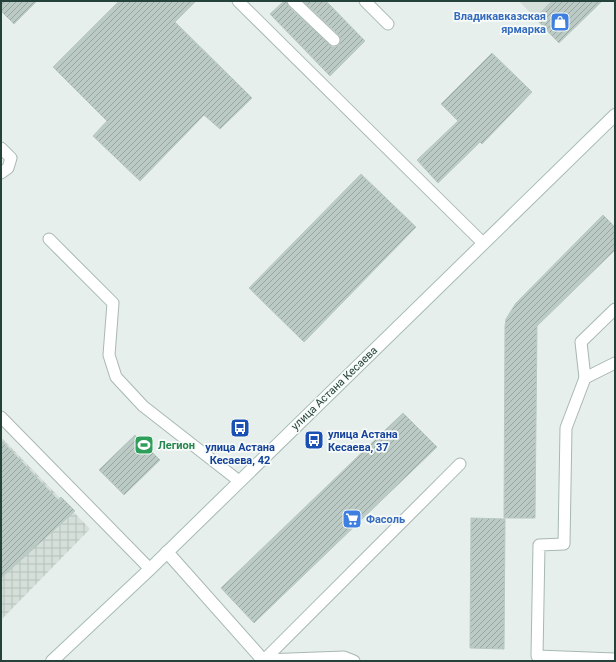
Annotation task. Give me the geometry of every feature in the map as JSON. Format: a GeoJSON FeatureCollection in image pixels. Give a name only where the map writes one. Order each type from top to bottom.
{"type":"FeatureCollection","features":[{"type":"Feature","properties":{"kind":"street","name":"улица Астана Кесаева"},"geometry":{"type":"LineString","coordinates":[[52,661],[150,569],[615,115]]}},
{"type":"Feature","properties":{"kind":"street"},"geometry":{"type":"LineString","coordinates":[[167,552],[263,661]]}},
{"type":"Feature","properties":{"kind":"lane"},"geometry":{"type":"LineString","coordinates":[[293,1],[334,40]]}},
{"type":"Feature","properties":{"kind":"lane"},"geometry":{"type":"LineString","coordinates":[[365,1],[388,24]]}},
{"type":"Feature","properties":{"kind":"lane"},"geometry":{"type":"LineString","coordinates":[[245,3],[483,243]]}},
{"type":"Feature","properties":{"kind":"lane"},"geometry":{"type":"LineString","coordinates":[[1,148],[11,158],[8,168],[1,173]]}},
{"type":"Feature","properties":{"kind":"lane"},"geometry":{"type":"LineString","coordinates":[[49,239],[114,303],[109,355],[116,378],[142,406],[239,481]]}},
{"type":"Feature","properties":{"kind":"lane"},"geometry":{"type":"LineString","coordinates":[[615,309],[581,342],[586,378],[566,428],[564,544],[539,545],[537,656],[615,659]]}},
{"type":"Feature","properties":{"kind":"lane"},"geometry":{"type":"LineString","coordinates":[[586,378],[615,364]]}},
{"type":"Feature","properties":{"kind":"lane"},"geometry":{"type":"LineString","coordinates":[[1,417],[150,569]]}},
{"type":"Feature","properties":{"kind":"lane"},"geometry":{"type":"LineString","coordinates":[[263,661],[460,464]]}},
{"type":"Feature","properties":{"kind":"lane"},"geometry":{"type":"LineString","coordinates":[[263,661],[344,657],[354,661]]}},
{"type":"Feature","properties":{"kind":"shaded area","name":"Владикавказская ярмарка"},"geometry":{"type":"Polygon","coordinates":[[[519,1],[603,1],[559,43],[519,1]]]}},
{"type":"Feature","properties":{"kind":"shaded area"},"geometry":{"type":"Polygon","coordinates":[[[1,437],[90,529],[1,620],[1,437]]]}},
{"type":"Feature","properties":{"kind":"building"},"geometry":{"type":"Polygon","coordinates":[[[1,1],[37,1],[14,24],[1,11],[1,1]]]}},
{"type":"Feature","properties":{"kind":"building"},"geometry":{"type":"Polygon","coordinates":[[[119,1],[196,1],[175,22],[252,98],[220,129],[204,115],[140,181],[93,136],[107,121],[53,67],[119,1]]]}},
{"type":"Feature","properties":{"kind":"building"},"geometry":{"type":"Polygon","coordinates":[[[284,1],[286,1],[288,6],[332,47],[339,45],[341,41],[339,35],[303,1],[326,1],[365,41],[330,76],[270,14],[284,1]]]}},
{"type":"Feature","properties":{"kind":"building","name":"Владикавказская ярмарка"},"geometry":{"type":"Polygon","coordinates":[[[552,1],[602,1],[559,43],[535,18],[552,1]]]}},
{"type":"Feature","properties":{"kind":"building"},"geometry":{"type":"Polygon","coordinates":[[[492,53],[532,92],[482,144],[480,142],[438,183],[417,160],[458,121],[441,104],[492,53]]]}},
{"type":"Feature","properties":{"kind":"building"},"geometry":{"type":"Polygon","coordinates":[[[361,174],[416,227],[304,342],[249,288],[361,174]]]}},
{"type":"Feature","properties":{"kind":"building"},"geometry":{"type":"Polygon","coordinates":[[[603,215],[615,227],[615,250],[537,326],[535,518],[504,518],[506,319],[516,303],[603,215]]]}},
{"type":"Feature","properties":{"kind":"building"},"geometry":{"type":"Polygon","coordinates":[[[403,413],[437,447],[254,623],[221,588],[403,413]]]}},
{"type":"Feature","properties":{"kind":"building"},"geometry":{"type":"Polygon","coordinates":[[[135,435],[160,460],[124,495],[99,470],[135,435]]]}},
{"type":"Feature","properties":{"kind":"building"},"geometry":{"type":"Polygon","coordinates":[[[1,440],[58,500],[61,497],[75,511],[1,578],[1,440]]]}},
{"type":"Feature","properties":{"kind":"building"},"geometry":{"type":"Polygon","coordinates":[[[471,518],[505,519],[504,649],[470,648],[471,518]]]}},
{"type":"Feature","properties":{"kind":"place","name":"Владикавказская ярмарка"},"geometry":{"type":"Point","coordinates":[560,22]}},
{"type":"Feature","properties":{"kind":"place","name":"улица Астана Кесаева, 42"},"geometry":{"type":"Point","coordinates":[240,428]}},
{"type":"Feature","properties":{"kind":"place","name":"улица Астана Кесаева, 37"},"geometry":{"type":"Point","coordinates":[314,440]}},
{"type":"Feature","properties":{"kind":"place","name":"Легион"},"geometry":{"type":"Point","coordinates":[144,445]}},
{"type":"Feature","properties":{"kind":"place","name":"Фасоль"},"geometry":{"type":"Point","coordinates":[352,519]}}]}
